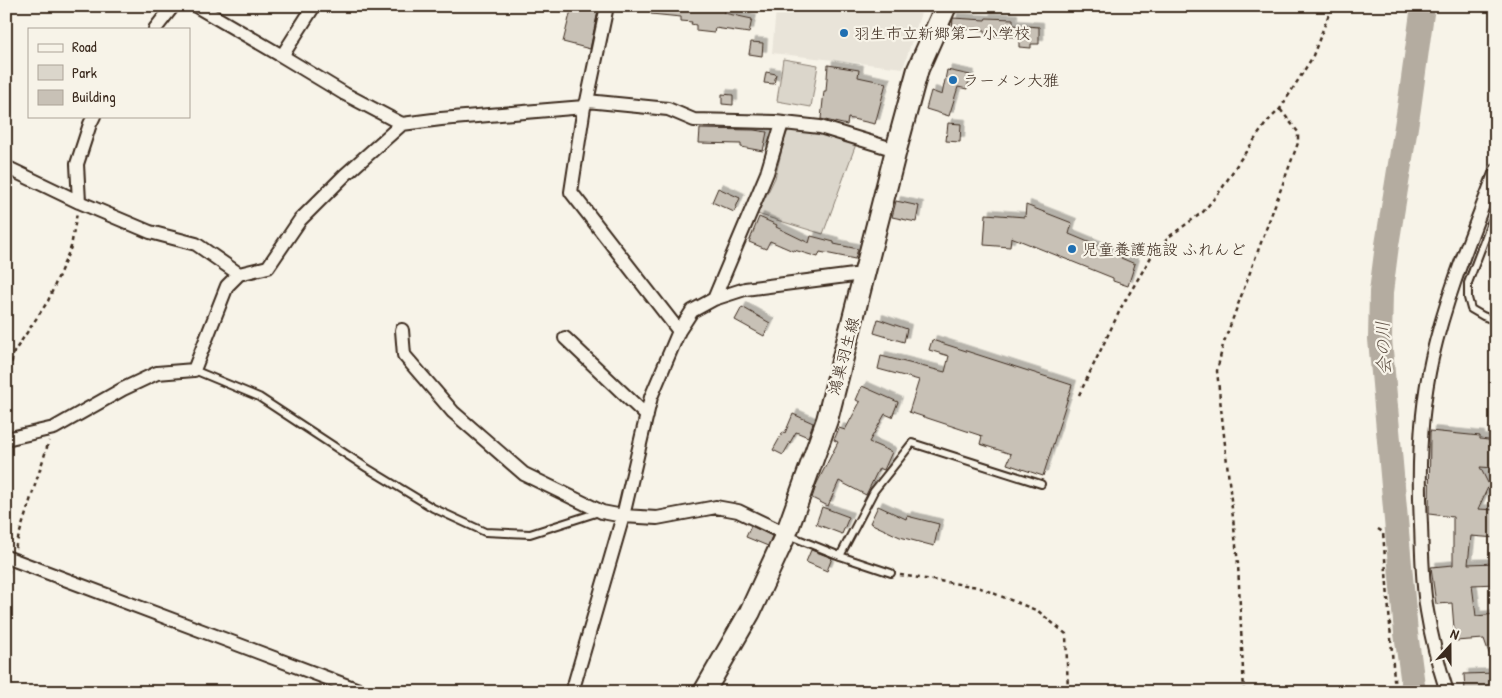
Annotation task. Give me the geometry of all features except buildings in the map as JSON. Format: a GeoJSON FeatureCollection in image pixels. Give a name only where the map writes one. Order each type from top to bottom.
{"type":"FeatureCollection","features":[{"type":"Feature","properties":{"kind":"main road","name":"鴻巣羽生線"},"geometry":{"type":"LineString","coordinates":[[704,692],[750,612],[786,534],[827,420],[918,69],[946,6]]}},
{"type":"Feature","properties":{"kind":"street"},"geometry":{"type":"LineString","coordinates":[[156,28],[173,6]]}},
{"type":"Feature","properties":{"kind":"street"},"geometry":{"type":"LineString","coordinates":[[196,6],[345,94],[402,124]]}},
{"type":"Feature","properties":{"kind":"street"},"geometry":{"type":"LineString","coordinates":[[282,56],[314,6]]}},
{"type":"Feature","properties":{"kind":"street"},"geometry":{"type":"LineString","coordinates":[[607,6],[586,104],[571,192],[679,331]]}},
{"type":"Feature","properties":{"kind":"street"},"geometry":{"type":"LineString","coordinates":[[6,439],[54,428],[157,372],[194,370],[227,286],[240,274],[268,267],[300,220],[345,175],[402,124],[586,104],[668,109],[694,120],[782,123],[820,127],[896,150]]}},
{"type":"Feature","properties":{"kind":"street"},"geometry":{"type":"LineString","coordinates":[[79,202],[77,164],[93,118]]}},
{"type":"Feature","properties":{"kind":"street"},"geometry":{"type":"LineString","coordinates":[[714,299],[767,173],[782,123]]}},
{"type":"Feature","properties":{"kind":"street"},"geometry":{"type":"LineString","coordinates":[[6,167],[79,202],[150,232],[196,244],[240,274]]}},
{"type":"Feature","properties":{"kind":"street"},"geometry":{"type":"LineString","coordinates":[[1447,692],[1427,611],[1424,584],[1420,505],[1420,440],[1425,392],[1433,355],[1452,288],[1496,171]]}},
{"type":"Feature","properties":{"kind":"street"},"geometry":{"type":"LineString","coordinates":[[572,692],[623,516],[651,397],[679,331],[692,311],[714,299],[745,289],[854,275],[864,276]]}},
{"type":"Feature","properties":{"kind":"street"},"geometry":{"type":"LineString","coordinates":[[402,330],[404,355],[453,412],[524,474],[602,512],[623,516],[657,518],[716,507],[738,511],[786,534]]}},
{"type":"Feature","properties":{"kind":"street"},"geometry":{"type":"LineString","coordinates":[[565,338],[647,416]]}},
{"type":"Feature","properties":{"kind":"street"},"geometry":{"type":"LineString","coordinates":[[9,558],[364,692]]}},
{"type":"Feature","properties":{"kind":"lane"},"geometry":{"type":"LineString","coordinates":[[1496,210],[1468,283],[1468,298],[1471,309],[1496,321]]}},
{"type":"Feature","properties":{"kind":"lane"},"geometry":{"type":"LineString","coordinates":[[194,370],[259,397],[367,468],[425,503],[485,532],[530,534],[602,512]]}},
{"type":"Feature","properties":{"kind":"lane"},"geometry":{"type":"LineString","coordinates":[[840,556],[874,491],[912,443],[1041,484]]}},
{"type":"Feature","properties":{"kind":"lane"},"geometry":{"type":"LineString","coordinates":[[786,534],[840,556],[891,573]]}},
{"type":"Feature","properties":{"kind":"path"},"geometry":{"type":"LineString","coordinates":[[1079,395],[1122,306],[1151,257],[1170,236],[1203,212],[1221,190],[1267,122],[1280,109],[1312,58],[1332,6]]}},
{"type":"Feature","properties":{"kind":"path"},"geometry":{"type":"LineString","coordinates":[[1244,692],[1238,564],[1217,371],[1223,345],[1298,142],[1298,132],[1280,109]]}},
{"type":"Feature","properties":{"kind":"path"},"geometry":{"type":"LineString","coordinates":[[6,386],[14,352],[48,301],[71,247],[79,202]]}},
{"type":"Feature","properties":{"kind":"path"},"geometry":{"type":"LineString","coordinates":[[6,581],[9,558],[54,428]]}},
{"type":"Feature","properties":{"kind":"path"},"geometry":{"type":"LineString","coordinates":[[1378,529],[1383,532],[1395,692]]}},
{"type":"Feature","properties":{"kind":"path"},"geometry":{"type":"LineString","coordinates":[[891,573],[978,587],[1038,611],[1066,634],[1068,692]]}},
{"type":"Feature","properties":{"kind":"shaded area","name":"羽生市立新郷第二小学校"},"geometry":{"type":"Polygon","coordinates":[[[770,6],[905,6],[921,13],[903,68],[772,53],[776,9],[770,6]]]}},
{"type":"Feature","properties":{"kind":"green space"},"geometry":{"type":"Polygon","coordinates":[[[783,59],[818,65],[811,107],[777,101],[783,59]]]}},
{"type":"Feature","properties":{"kind":"green space"},"geometry":{"type":"Polygon","coordinates":[[[789,127],[817,131],[856,144],[823,234],[757,214],[775,178],[789,127]]]}},
{"type":"Feature","properties":{"kind":"waterway","name":"会の川"},"geometry":{"type":"LineString","coordinates":[[1414,692],[1406,633],[1380,339],[1381,292],[1387,245],[1423,6]]}},
{"type":"Feature","properties":{"kind":"place","name":"羽生市立新郷第二小学校"},"geometry":{"type":"Point","coordinates":[844,33]}},
{"type":"Feature","properties":{"kind":"place","name":"ラーメン大雅"},"geometry":{"type":"Point","coordinates":[953,80]}},
{"type":"Feature","properties":{"kind":"place","name":"児童養護施設 ふれんど"},"geometry":{"type":"Point","coordinates":[1072,249]}}]}
